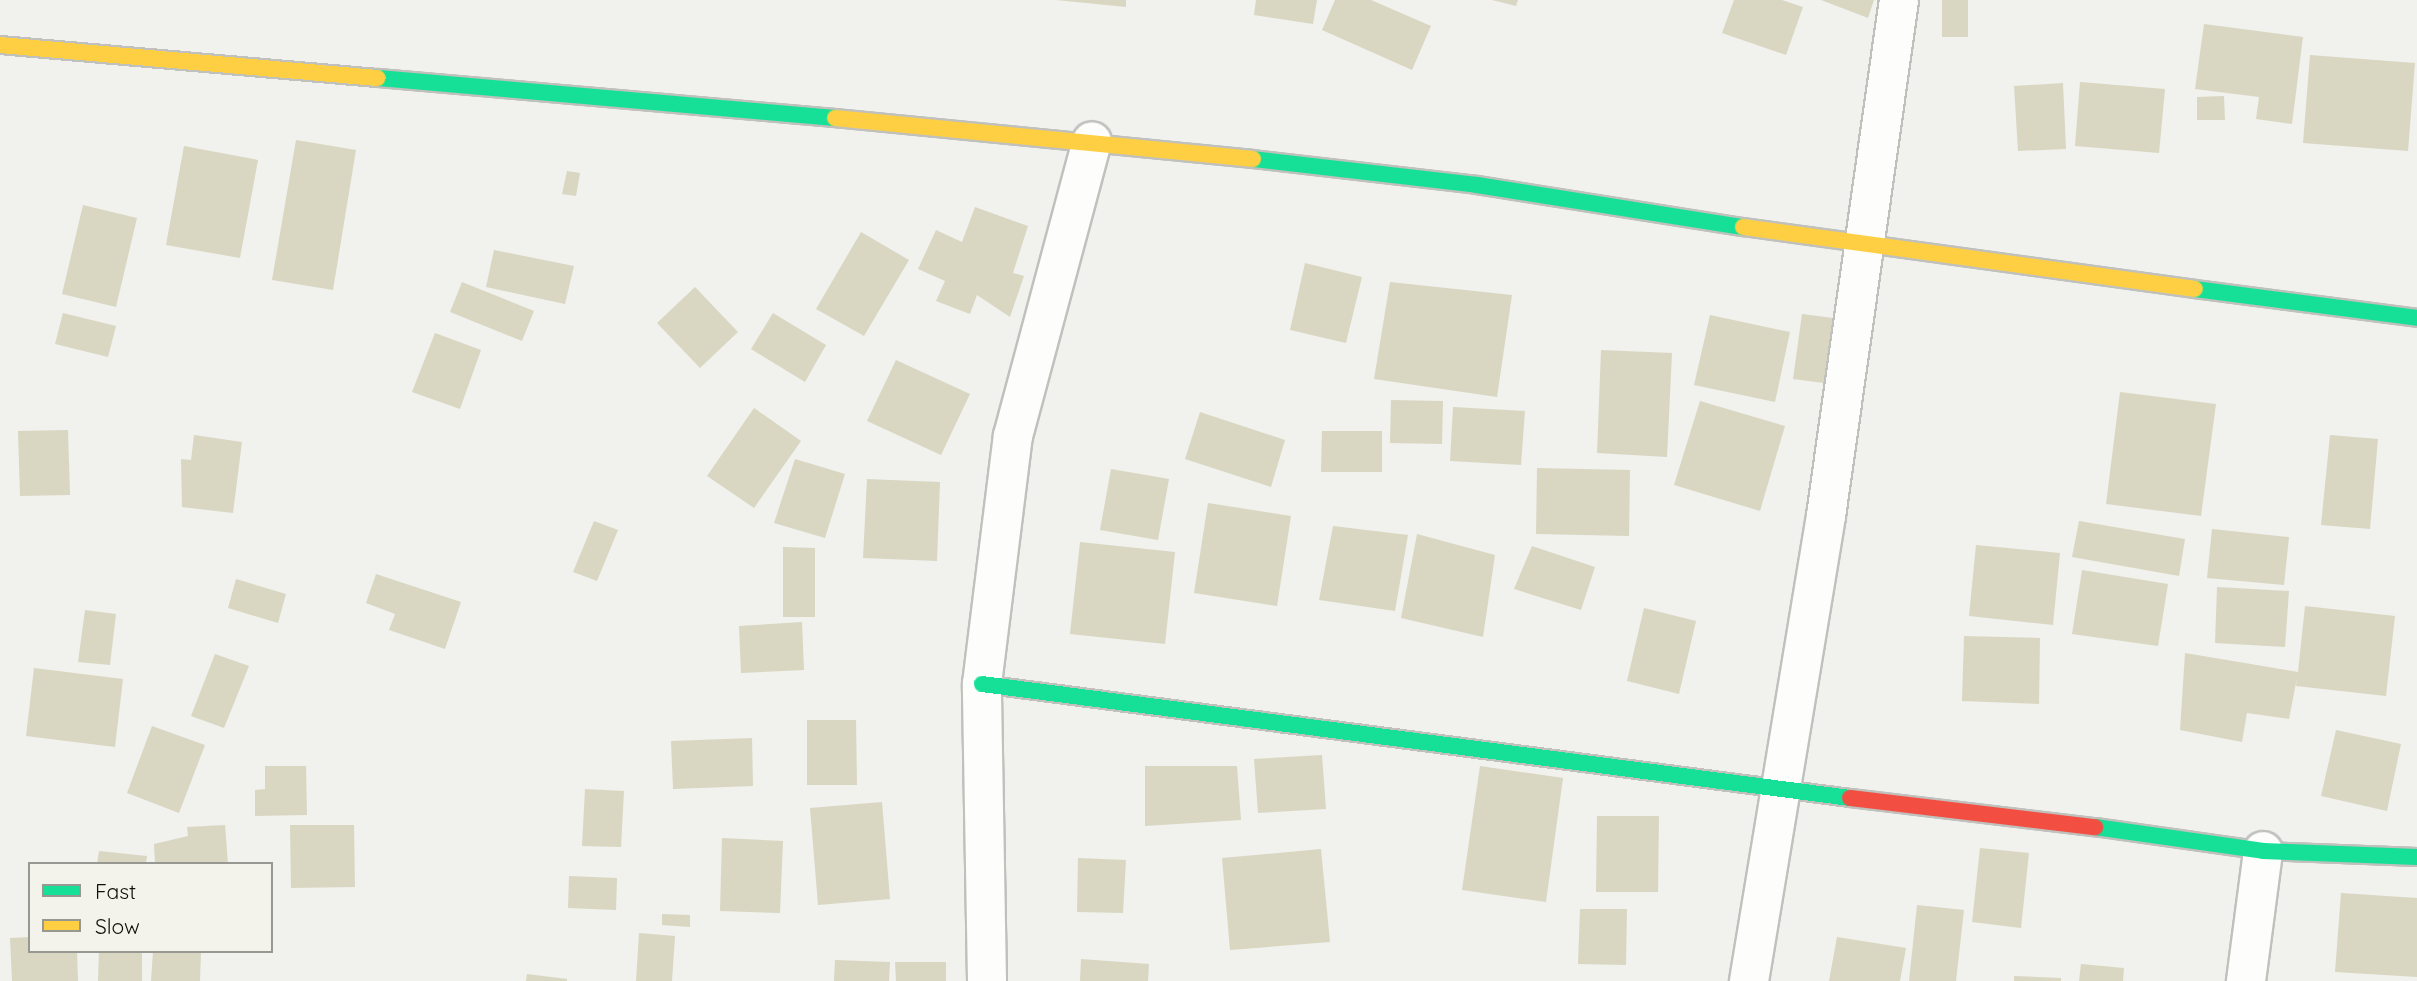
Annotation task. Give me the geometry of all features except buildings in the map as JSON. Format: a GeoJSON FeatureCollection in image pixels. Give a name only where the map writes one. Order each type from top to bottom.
{"type":"FeatureCollection","features":[{"type":"Feature","properties":{"kind":"street"},"geometry":{"type":"LineString","coordinates":[[1749,981],[1782,793],[1866,246],[1899,0]]}},
{"type":"Feature","properties":{"kind":"street"},"geometry":{"type":"LineString","coordinates":[[0,45],[1092,141],[1476,185],[1866,246],[2417,317]]}},
{"type":"Feature","properties":{"kind":"street"},"geometry":{"type":"LineString","coordinates":[[987,981],[982,684],[1013,436],[1092,141]]}},
{"type":"Feature","properties":{"kind":"street"},"geometry":{"type":"LineString","coordinates":[[982,684],[1782,793],[1941,805],[2263,850],[2417,857]]}},
{"type":"Feature","properties":{"kind":"street"},"geometry":{"type":"LineString","coordinates":[[2246,981],[2263,850]]}},
{"type":"Feature","properties":{"kind":"traffic: fast"},"geometry":{"type":"LineString","coordinates":[[378,78],[835,118]]}},
{"type":"Feature","properties":{"kind":"traffic: fast"},"geometry":{"type":"LineString","coordinates":[[1253,159],[1477,185],[1743,227]]}},
{"type":"Feature","properties":{"kind":"traffic: fast"},"geometry":{"type":"LineString","coordinates":[[2195,289],[2417,318]]}},
{"type":"Feature","properties":{"kind":"traffic: fast"},"geometry":{"type":"LineString","coordinates":[[982,684],[1850,798]]}},
{"type":"Feature","properties":{"kind":"traffic: fast"},"geometry":{"type":"LineString","coordinates":[[2095,827],[2263,851],[2417,857]]}},
{"type":"Feature","properties":{"kind":"traffic: slow"},"geometry":{"type":"LineString","coordinates":[[0,45],[378,78]]}},
{"type":"Feature","properties":{"kind":"traffic: slow"},"geometry":{"type":"LineString","coordinates":[[835,118],[1253,159]]}},
{"type":"Feature","properties":{"kind":"traffic: slow"},"geometry":{"type":"LineString","coordinates":[[1743,227],[2195,289]]}},
{"type":"Feature","properties":{"kind":"traffic: jam"},"geometry":{"type":"LineString","coordinates":[[1850,798],[2095,827]]}}]}
